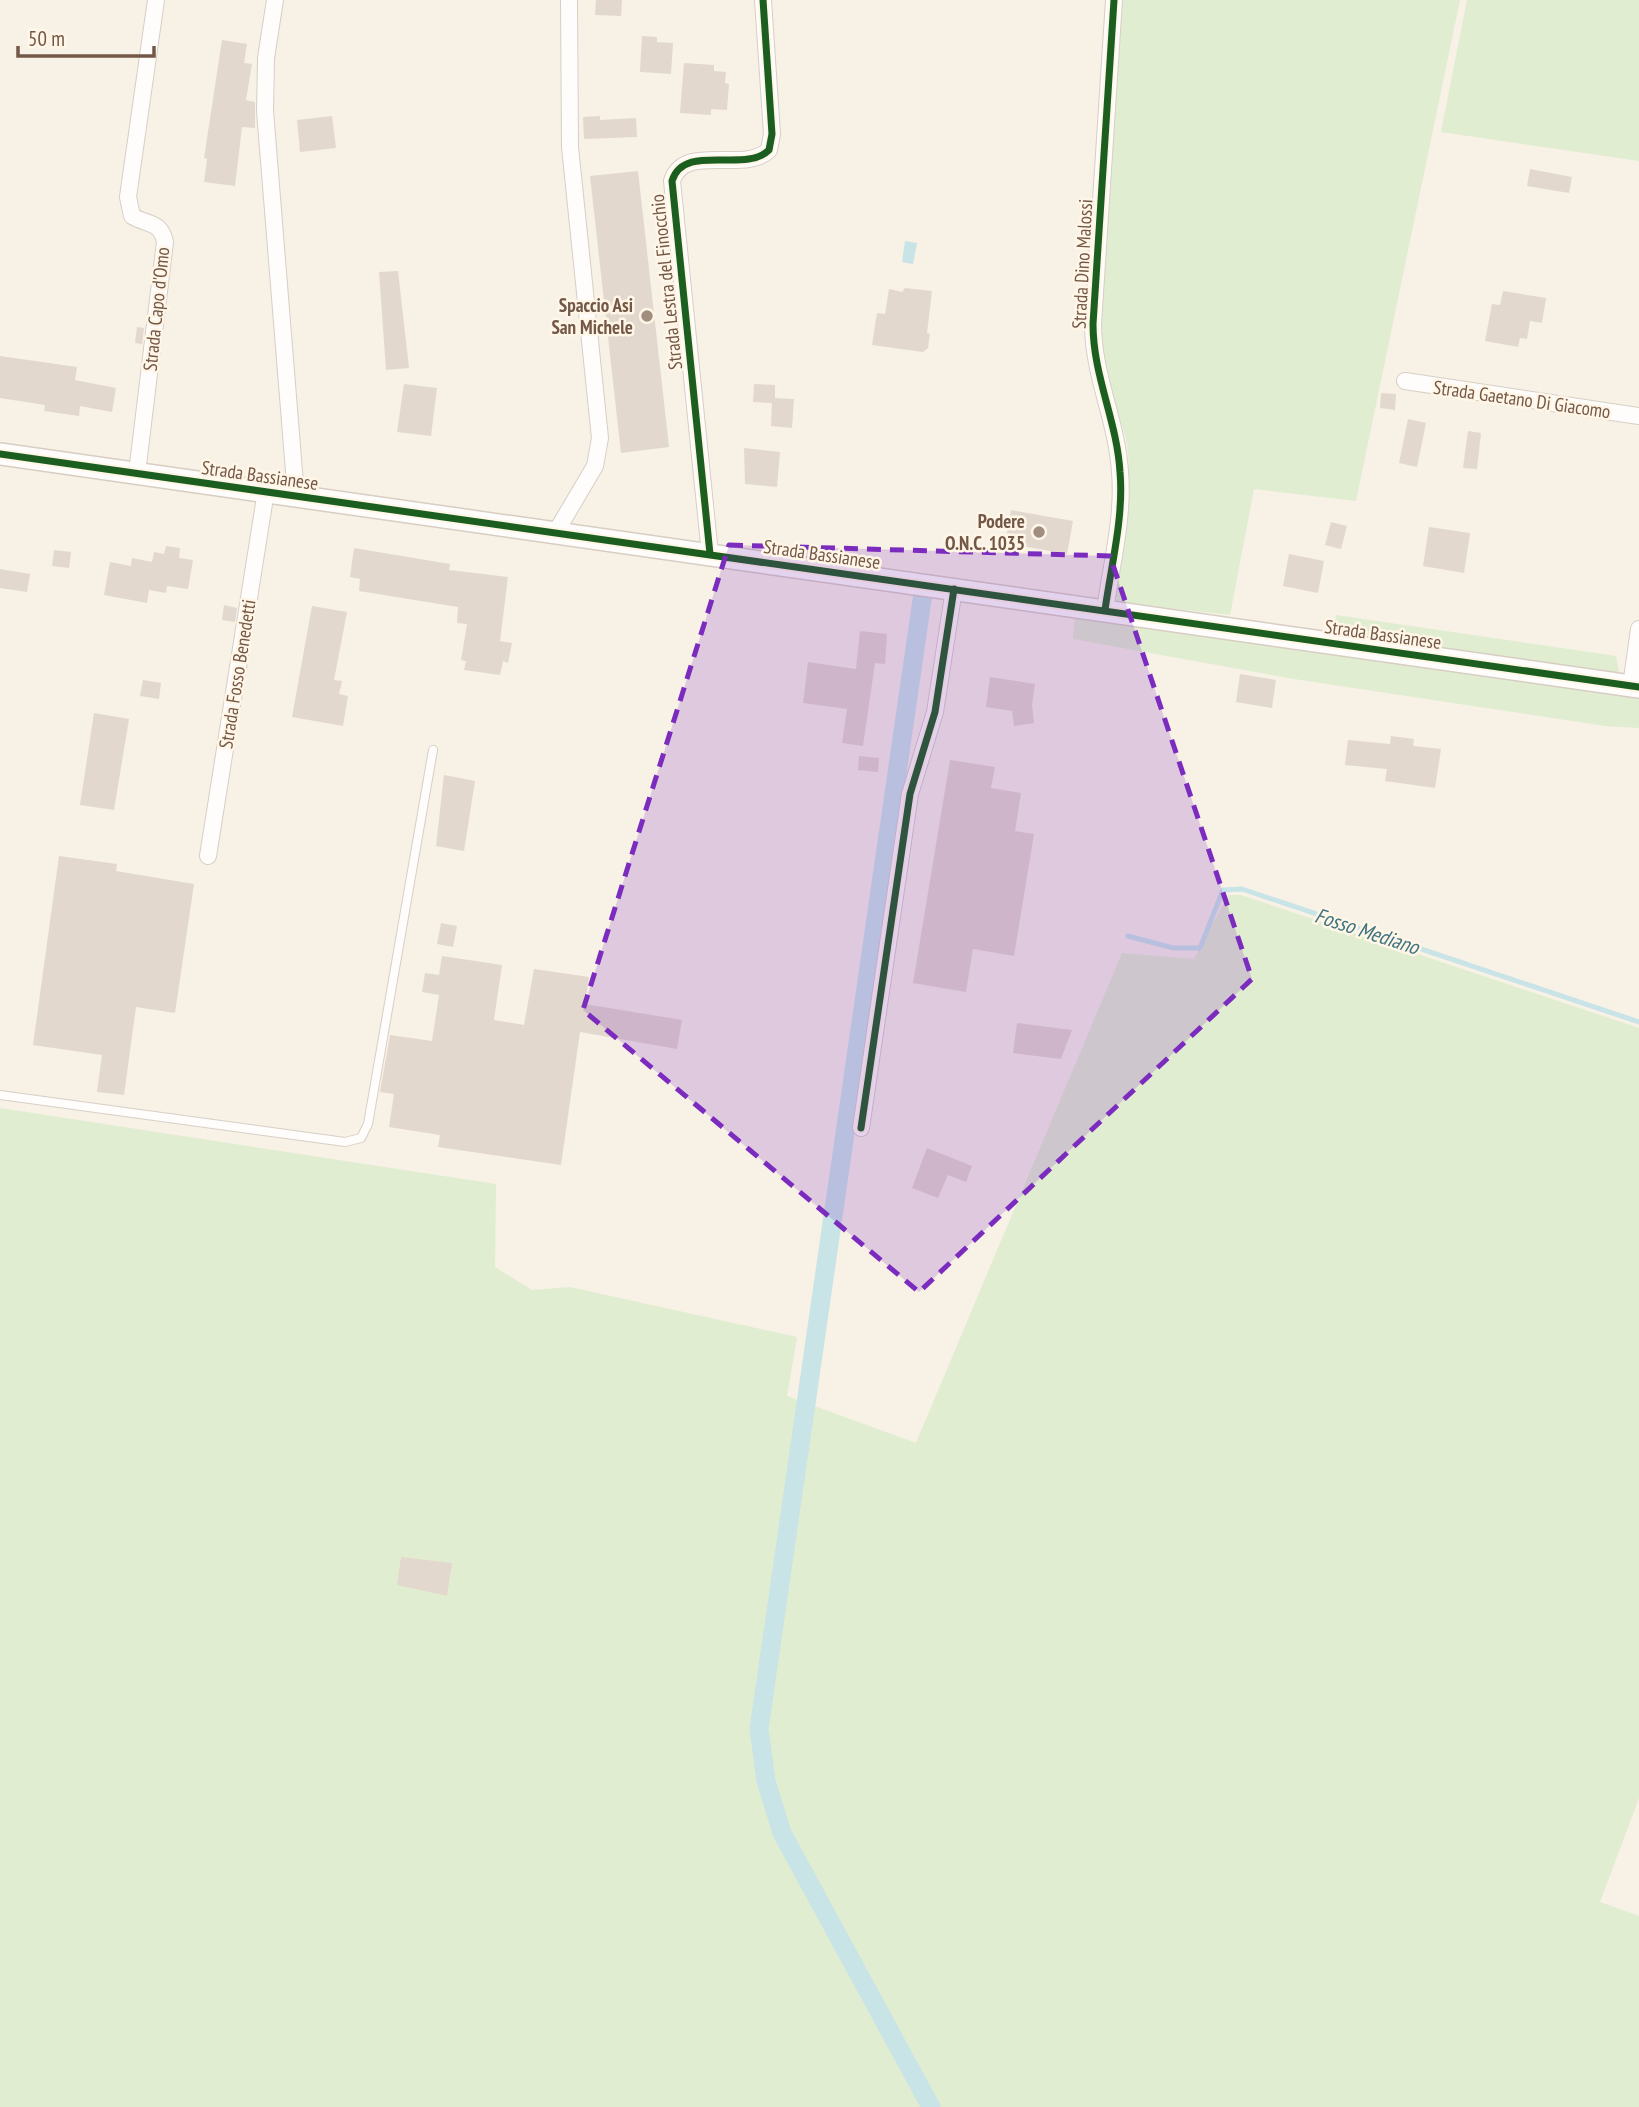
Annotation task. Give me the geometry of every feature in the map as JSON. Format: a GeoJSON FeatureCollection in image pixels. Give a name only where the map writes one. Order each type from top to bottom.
{"type":"FeatureCollection","features":[{"type":"Feature","properties":{"kind":"street","name":"Strada Capo d'Omo"},"geometry":{"type":"LineString","coordinates":[[137,473],[165,242],[158,227],[132,216],[128,205],[156,0]]}},
{"type":"Feature","properties":{"kind":"street"},"geometry":{"type":"LineString","coordinates":[[275,0],[265,72],[265,111],[296,496]]}},
{"type":"Feature","properties":{"kind":"street"},"geometry":{"type":"LineString","coordinates":[[556,533],[595,466],[600,438],[570,147],[569,0]]}},
{"type":"Feature","properties":{"kind":"street","name":"Strada Lestra del Finocchio"},"geometry":{"type":"LineString","coordinates":[[710,554],[672,180],[677,170],[687,163],[757,158],[769,150],[772,134],[763,0]]}},
{"type":"Feature","properties":{"kind":"street","name":"Strada Dino Malossi"},"geometry":{"type":"LineString","coordinates":[[1105,610],[1121,478],[1117,449],[1097,372],[1093,324],[1114,0]]}},
{"type":"Feature","properties":{"kind":"street","name":"Strada Gaetano Di Giacomo"},"geometry":{"type":"LineString","coordinates":[[1405,381],[1639,416]]}},
{"type":"Feature","properties":{"kind":"street","name":"Strada Bassianese"},"geometry":{"type":"LineString","coordinates":[[0,454],[1635,687]]}},
{"type":"Feature","properties":{"kind":"street","name":"Strada Fosso Benedetti"},"geometry":{"type":"LineString","coordinates":[[208,856],[267,491]]}},
{"type":"Feature","properties":{"kind":"street"},"geometry":{"type":"LineString","coordinates":[[861,1128],[910,794],[935,712],[954,589]]}},
{"type":"Feature","properties":{"kind":"street"},"geometry":{"type":"LineString","coordinates":[[1635,687],[1639,629]]}},
{"type":"Feature","properties":{"kind":"lane"},"geometry":{"type":"LineString","coordinates":[[0,1095],[345,1142],[361,1138],[368,1124],[433,750]]}},
{"type":"Feature","properties":{"kind":"highlighted area"},"geometry":{"type":"Polygon","coordinates":[[[729,545],[1110,556],[1252,979],[919,1292],[583,1010],[729,545]]]}},
{"type":"Feature","properties":{"kind":"green space"},"geometry":{"type":"Polygon","coordinates":[[[1118,0],[1460,0],[1356,501],[1254,489],[1230,615],[1115,602],[1126,516],[1128,449],[1121,423],[1095,362],[1118,0]]]}},
{"type":"Feature","properties":{"kind":"green space"},"geometry":{"type":"Polygon","coordinates":[[[1467,0],[1639,0],[1639,161],[1441,132],[1467,0]]]}},
{"type":"Feature","properties":{"kind":"green space"},"geometry":{"type":"Polygon","coordinates":[[[1075,612],[1331,650],[1336,615],[1616,656],[1623,693],[1639,695],[1639,728],[1606,726],[1294,679],[1073,639],[1075,612]]]}},
{"type":"Feature","properties":{"kind":"green space"},"geometry":{"type":"Polygon","coordinates":[[[1228,895],[1241,895],[1639,1028],[1639,1798],[1600,1902],[1639,1916],[1639,2107],[0,2107],[0,1108],[496,1184],[495,1267],[532,1290],[570,1287],[797,1337],[787,1396],[916,1443],[1122,953],[1194,959],[1228,895]]]}},
{"type":"Feature","properties":{"kind":"water"},"geometry":{"type":"Polygon","coordinates":[[[905,241],[917,243],[913,264],[902,262],[905,241]]]}},
{"type":"Feature","properties":{"kind":"building"},"geometry":{"type":"Polygon","coordinates":[[[596,0],[622,0],[621,16],[595,15],[596,0]]]}},
{"type":"Feature","properties":{"kind":"building"},"geometry":{"type":"Polygon","coordinates":[[[642,36],[657,37],[657,42],[673,43],[671,74],[640,72],[642,36]]]}},
{"type":"Feature","properties":{"kind":"building"},"geometry":{"type":"Polygon","coordinates":[[[222,40],[247,44],[244,63],[252,64],[246,100],[255,102],[255,128],[242,127],[235,186],[204,182],[207,159],[204,158],[222,40]]]}},
{"type":"Feature","properties":{"kind":"building"},"geometry":{"type":"Polygon","coordinates":[[[684,63],[714,65],[714,71],[726,72],[725,83],[729,84],[727,110],[711,109],[711,115],[680,113],[684,63]]]}},
{"type":"Feature","properties":{"kind":"building"},"geometry":{"type":"Polygon","coordinates":[[[332,116],[336,148],[300,152],[297,120],[332,116]]]}},
{"type":"Feature","properties":{"kind":"building"},"geometry":{"type":"Polygon","coordinates":[[[600,116],[600,120],[636,118],[637,137],[584,139],[583,117],[600,116]]]}},
{"type":"Feature","properties":{"kind":"building"},"geometry":{"type":"Polygon","coordinates":[[[1530,169],[1572,177],[1569,193],[1527,186],[1530,169]]]}},
{"type":"Feature","properties":{"kind":"building"},"geometry":{"type":"Polygon","coordinates":[[[638,171],[669,447],[621,453],[590,176],[638,171]]]}},
{"type":"Feature","properties":{"kind":"building"},"geometry":{"type":"Polygon","coordinates":[[[398,271],[409,368],[386,370],[379,272],[398,271]]]}},
{"type":"Feature","properties":{"kind":"building"},"geometry":{"type":"Polygon","coordinates":[[[905,288],[932,291],[928,348],[923,352],[872,345],[877,313],[885,314],[889,289],[902,292],[905,288]]]}},
{"type":"Feature","properties":{"kind":"building"},"geometry":{"type":"Polygon","coordinates":[[[1503,291],[1546,298],[1542,323],[1530,321],[1527,339],[1520,338],[1518,347],[1485,341],[1492,304],[1500,305],[1503,291]]]}},
{"type":"Feature","properties":{"kind":"building"},"geometry":{"type":"Polygon","coordinates":[[[137,327],[144,328],[142,344],[135,343],[137,327]]]}},
{"type":"Feature","properties":{"kind":"building"},"geometry":{"type":"Polygon","coordinates":[[[0,356],[77,367],[75,380],[116,388],[112,412],[80,406],[79,416],[44,411],[45,405],[0,398],[0,356]]]}},
{"type":"Feature","properties":{"kind":"building"},"geometry":{"type":"Polygon","coordinates":[[[404,384],[437,388],[431,436],[397,432],[404,384]]]}},
{"type":"Feature","properties":{"kind":"building"},"geometry":{"type":"Polygon","coordinates":[[[754,384],[775,385],[775,398],[794,399],[792,428],[771,426],[772,403],[753,402],[754,384]]]}},
{"type":"Feature","properties":{"kind":"building"},"geometry":{"type":"Polygon","coordinates":[[[1381,393],[1396,394],[1395,410],[1380,408],[1381,393]]]}},
{"type":"Feature","properties":{"kind":"building"},"geometry":{"type":"Polygon","coordinates":[[[1408,419],[1426,423],[1417,467],[1399,463],[1408,419]]]}},
{"type":"Feature","properties":{"kind":"building"},"geometry":{"type":"Polygon","coordinates":[[[1468,431],[1481,433],[1477,469],[1463,468],[1468,431]]]}},
{"type":"Feature","properties":{"kind":"building"},"geometry":{"type":"Polygon","coordinates":[[[744,448],[780,452],[777,487],[745,484],[744,448]]]}},
{"type":"Feature","properties":{"kind":"building","name":"Podere O.N.C. 1035"},"geometry":{"type":"Polygon","coordinates":[[[1011,510],[1073,521],[1067,554],[1005,543],[1011,510]]]}},
{"type":"Feature","properties":{"kind":"building"},"geometry":{"type":"Polygon","coordinates":[[[1331,522],[1347,526],[1341,549],[1325,545],[1331,522]]]}},
{"type":"Feature","properties":{"kind":"building"},"geometry":{"type":"Polygon","coordinates":[[[1429,527],[1470,533],[1464,573],[1423,566],[1429,527]]]}},
{"type":"Feature","properties":{"kind":"building"},"geometry":{"type":"Polygon","coordinates":[[[166,546],[180,548],[179,558],[193,560],[188,589],[167,586],[166,593],[149,590],[147,603],[104,595],[110,562],[131,566],[132,558],[152,562],[154,552],[164,554],[166,546]]]}},
{"type":"Feature","properties":{"kind":"building"},"geometry":{"type":"Polygon","coordinates":[[[354,548],[450,564],[449,570],[508,577],[500,641],[512,643],[508,663],[503,661],[500,675],[464,670],[466,661],[461,660],[467,624],[457,623],[458,607],[359,591],[360,579],[350,577],[354,548]]]}},
{"type":"Feature","properties":{"kind":"building"},"geometry":{"type":"Polygon","coordinates":[[[54,550],[71,552],[69,568],[52,566],[54,550]]]}},
{"type":"Feature","properties":{"kind":"building"},"geometry":{"type":"Polygon","coordinates":[[[1289,554],[1324,561],[1318,593],[1283,586],[1289,554]]]}},
{"type":"Feature","properties":{"kind":"building"},"geometry":{"type":"Polygon","coordinates":[[[0,569],[30,574],[27,592],[0,588],[0,569]]]}},
{"type":"Feature","properties":{"kind":"building"},"geometry":{"type":"Polygon","coordinates":[[[224,605],[237,608],[235,622],[222,620],[224,605]]]}},
{"type":"Feature","properties":{"kind":"building"},"geometry":{"type":"Polygon","coordinates":[[[312,606],[347,612],[334,680],[342,681],[339,694],[348,696],[343,726],[292,717],[312,606]]]}},
{"type":"Feature","properties":{"kind":"building"},"geometry":{"type":"Polygon","coordinates":[[[860,631],[887,634],[885,664],[875,663],[863,746],[842,743],[847,709],[803,703],[808,662],[856,669],[860,631]]]}},
{"type":"Feature","properties":{"kind":"building"},"geometry":{"type":"Polygon","coordinates":[[[1240,674],[1276,680],[1272,708],[1236,702],[1240,674]]]}},
{"type":"Feature","properties":{"kind":"building"},"geometry":{"type":"Polygon","coordinates":[[[990,677],[1035,684],[1032,705],[1034,723],[1014,726],[1012,711],[986,707],[990,677]]]}},
{"type":"Feature","properties":{"kind":"building"},"geometry":{"type":"Polygon","coordinates":[[[143,680],[161,683],[159,699],[140,696],[143,680]]]}},
{"type":"Feature","properties":{"kind":"building"},"geometry":{"type":"Polygon","coordinates":[[[94,713],[129,719],[114,810],[80,805],[94,713]]]}},
{"type":"Feature","properties":{"kind":"building"},"geometry":{"type":"Polygon","coordinates":[[[1391,736],[1414,739],[1413,746],[1441,749],[1435,788],[1385,781],[1387,769],[1345,765],[1348,740],[1390,744],[1391,736]]]}},
{"type":"Feature","properties":{"kind":"building"},"geometry":{"type":"Polygon","coordinates":[[[859,756],[879,758],[878,772],[858,770],[859,756]]]}},
{"type":"Feature","properties":{"kind":"building"},"geometry":{"type":"Polygon","coordinates":[[[950,760],[995,767],[991,788],[1021,793],[1015,831],[1034,834],[1014,956],[973,949],[966,992],[913,983],[950,760]]]}},
{"type":"Feature","properties":{"kind":"building"},"geometry":{"type":"Polygon","coordinates":[[[444,775],[475,781],[464,851],[436,846],[444,775]]]}},
{"type":"Feature","properties":{"kind":"building"},"geometry":{"type":"Polygon","coordinates":[[[59,856],[117,864],[116,871],[194,884],[175,1013],[136,1007],[124,1095],[97,1092],[102,1055],[33,1045],[59,856]]]}},
{"type":"Feature","properties":{"kind":"building"},"geometry":{"type":"Polygon","coordinates":[[[441,923],[457,926],[453,947],[437,944],[441,923]]]}},
{"type":"Feature","properties":{"kind":"building"},"geometry":{"type":"Polygon","coordinates":[[[442,956],[502,965],[494,1020],[524,1025],[534,969],[589,977],[585,1004],[682,1020],[677,1049],[580,1032],[561,1165],[438,1147],[440,1135],[389,1127],[394,1094],[380,1092],[390,1035],[432,1041],[439,995],[422,992],[425,973],[439,975],[442,956]]]}},
{"type":"Feature","properties":{"kind":"building"},"geometry":{"type":"Polygon","coordinates":[[[1017,1023],[1072,1030],[1061,1059],[1013,1053],[1017,1023]]]}},
{"type":"Feature","properties":{"kind":"building"},"geometry":{"type":"Polygon","coordinates":[[[927,1148],[972,1166],[966,1182],[948,1175],[938,1198],[912,1188],[927,1148]]]}},
{"type":"Feature","properties":{"kind":"building"},"geometry":{"type":"Polygon","coordinates":[[[401,1557],[452,1563],[447,1596],[397,1585],[401,1557]]]}},
{"type":"Feature","properties":{"kind":"waterway"},"geometry":{"type":"LineString","coordinates":[[923,593],[759,1729],[766,1781],[782,1833],[931,2107]]}},
{"type":"Feature","properties":{"kind":"waterway","name":"Fosso Mediano"},"geometry":{"type":"LineString","coordinates":[[1128,936],[1173,948],[1200,948],[1223,890],[1242,889],[1639,1022]]}},
{"type":"Feature","properties":{"kind":"cycle path"},"geometry":{"type":"LineString","coordinates":[[710,554],[672,181],[679,169],[689,163],[758,157],[769,150],[772,134],[763,0]]}},
{"type":"Feature","properties":{"kind":"cycle path"},"geometry":{"type":"LineString","coordinates":[[1105,610],[1119,524],[1121,489],[1115,435],[1097,362],[1093,324],[1114,0]]}},
{"type":"Feature","properties":{"kind":"cycle path"},"geometry":{"type":"LineString","coordinates":[[0,454],[1639,687]]}},
{"type":"Feature","properties":{"kind":"cycle path"},"geometry":{"type":"LineString","coordinates":[[861,1128],[910,794],[935,712],[954,589]]}},
{"type":"Feature","properties":{"kind":"place","name":"Spaccio Asi San Michele"},"geometry":{"type":"Point","coordinates":[647,316]}},
{"type":"Feature","properties":{"kind":"place","name":"Podere O.N.C. 1035"},"geometry":{"type":"Point","coordinates":[1039,532]}}]}
